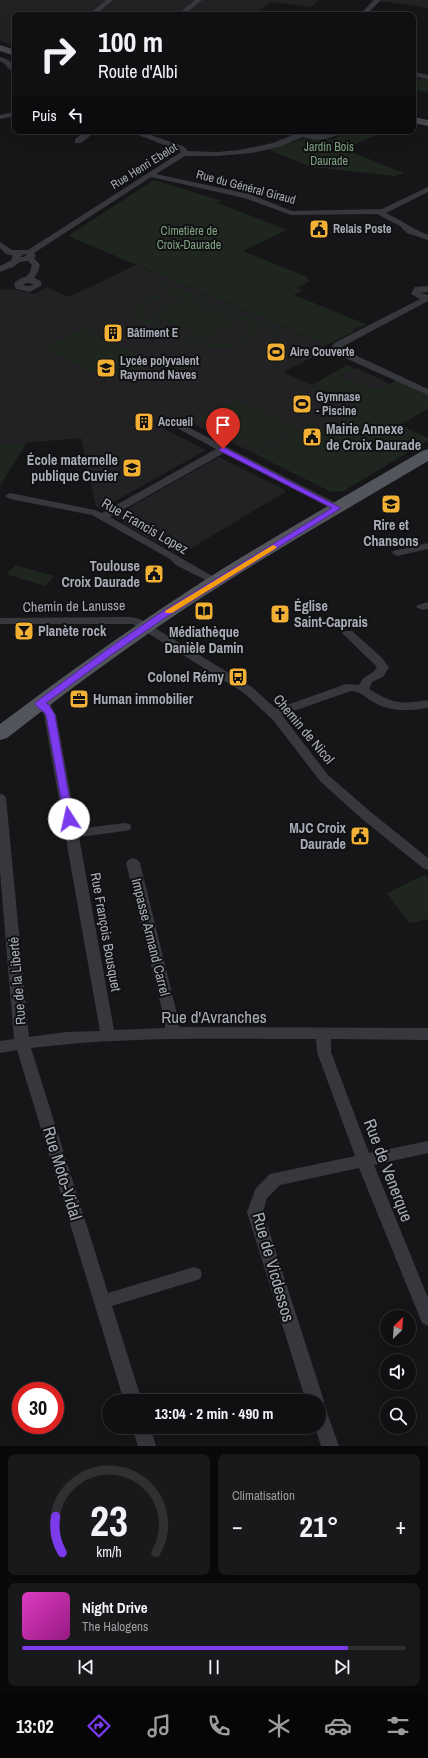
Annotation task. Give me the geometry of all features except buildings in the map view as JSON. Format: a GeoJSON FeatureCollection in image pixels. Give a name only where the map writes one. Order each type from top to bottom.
{"type":"FeatureCollection","features":[{"type":"Feature","properties":{"kind":"main road"},"geometry":{"type":"LineString","coordinates":[[0,48],[12,56]]}},
{"type":"Feature","properties":{"kind":"main road"},"geometry":{"type":"LineString","coordinates":[[0,52],[12,57]]}},
{"type":"Feature","properties":{"kind":"main road"},"geometry":{"type":"LineString","coordinates":[[416,121],[428,123]]}},
{"type":"Feature","properties":{"kind":"main road"},"geometry":{"type":"LineString","coordinates":[[0,734],[108,653],[146,627],[215,582],[428,454]]}},
{"type":"Feature","properties":{"kind":"street"},"geometry":{"type":"LineString","coordinates":[[95,12],[110,0]]}},
{"type":"Feature","properties":{"kind":"street"},"geometry":{"type":"LineString","coordinates":[[184,12],[199,0]]}},
{"type":"Feature","properties":{"kind":"street"},"geometry":{"type":"LineString","coordinates":[[365,12],[378,0]]}},
{"type":"Feature","properties":{"kind":"street"},"geometry":{"type":"LineString","coordinates":[[0,59],[12,57]]}},
{"type":"Feature","properties":{"kind":"street"},"geometry":{"type":"LineString","coordinates":[[416,75],[428,70]]}},
{"type":"Feature","properties":{"kind":"street"},"geometry":{"type":"LineString","coordinates":[[416,75],[428,77]]}},
{"type":"Feature","properties":{"kind":"street"},"geometry":{"type":"LineString","coordinates":[[0,117],[12,115]]}},
{"type":"Feature","properties":{"kind":"street"},"geometry":{"type":"LineString","coordinates":[[78,141],[88,134]]}},
{"type":"Feature","properties":{"kind":"street"},"geometry":{"type":"LineString","coordinates":[[140,134],[180,148],[186,153]]}},
{"type":"Feature","properties":{"kind":"street","name":"Rue Henri Ebelot"},"geometry":{"type":"LineString","coordinates":[[30,256],[176,157],[186,153],[219,154],[243,152],[270,146],[301,134]]}},
{"type":"Feature","properties":{"kind":"street"},"geometry":{"type":"LineString","coordinates":[[308,134],[326,138],[336,134]]}},
{"type":"Feature","properties":{"kind":"street","name":"Rue du Général Giraud"},"geometry":{"type":"LineString","coordinates":[[150,174],[246,196],[291,213],[384,211],[428,189]]}},
{"type":"Feature","properties":{"kind":"street"},"geometry":{"type":"LineString","coordinates":[[428,184],[426,186],[428,189]]}},
{"type":"Feature","properties":{"kind":"street"},"geometry":{"type":"LineString","coordinates":[[378,212],[403,224],[410,231],[428,238]]}},
{"type":"Feature","properties":{"kind":"street"},"geometry":{"type":"LineString","coordinates":[[0,244],[17,257]]}},
{"type":"Feature","properties":{"kind":"street"},"geometry":{"type":"LineString","coordinates":[[0,269],[10,265],[24,252],[30,256],[36,265],[36,268],[28,280]]}},
{"type":"Feature","properties":{"kind":"street"},"geometry":{"type":"LineString","coordinates":[[414,294],[428,295]]}},
{"type":"Feature","properties":{"kind":"street"},"geometry":{"type":"LineString","coordinates":[[428,295],[339,344],[335,348],[339,352],[428,392]]}},
{"type":"Feature","properties":{"kind":"street"},"geometry":{"type":"LineString","coordinates":[[180,426],[338,508]]}},
{"type":"Feature","properties":{"kind":"street"},"geometry":{"type":"LineString","coordinates":[[102,516],[223,449]]}},
{"type":"Feature","properties":{"kind":"street","name":"Rue Francis Lopez"},"geometry":{"type":"LineString","coordinates":[[10,496],[89,511],[102,516],[174,557],[180,563],[215,582]]}},
{"type":"Feature","properties":{"kind":"street"},"geometry":{"type":"LineString","coordinates":[[397,553],[428,546]]}},
{"type":"Feature","properties":{"kind":"street","name":"Chemin de Lanusse"},"geometry":{"type":"LineString","coordinates":[[0,621],[130,620],[146,627]]}},
{"type":"Feature","properties":{"kind":"street","name":"Chemin de Nicol"},"geometry":{"type":"LineString","coordinates":[[146,627],[248,690],[274,714],[324,778],[367,816],[428,865]]}},
{"type":"Feature","properties":{"kind":"street"},"geometry":{"type":"LineString","coordinates":[[348,633],[383,667],[379,674],[367,680],[363,689]]}},
{"type":"Feature","properties":{"kind":"street"},"geometry":{"type":"LineString","coordinates":[[274,714],[345,687],[363,689],[378,700],[395,706],[411,707],[428,704]]}},
{"type":"Feature","properties":{"kind":"street","name":"Rue François Bousquet"},"geometry":{"type":"LineString","coordinates":[[39,704],[46,707],[50,715],[108,1036]]}},
{"type":"Feature","properties":{"kind":"street","name":"Rue de la Liberté"},"geometry":{"type":"LineString","coordinates":[[0,798],[22,1044]]}},
{"type":"Feature","properties":{"kind":"street"},"geometry":{"type":"LineString","coordinates":[[71,834],[125,827]]}},
{"type":"Feature","properties":{"kind":"street","name":"Impasse Armand Carrel"},"geometry":{"type":"LineString","coordinates":[[133,863],[172,1022],[172,1033]]}},
{"type":"Feature","properties":{"kind":"street","name":"Rue d'Avranches"},"geometry":{"type":"LineString","coordinates":[[0,1047],[66,1038],[172,1033],[428,1034]]}},
{"type":"Feature","properties":{"kind":"street","name":"Rue de Venerque"},"geometry":{"type":"LineString","coordinates":[[323,1034],[324,1052],[364,1160],[428,1318]]}},
{"type":"Feature","properties":{"kind":"street","name":"Rue Moto-Vidal"},"geometry":{"type":"LineString","coordinates":[[22,1044],[131,1394]]}},
{"type":"Feature","properties":{"kind":"street","name":"Rue de Vicdessos"},"geometry":{"type":"LineString","coordinates":[[313,1394],[255,1212],[257,1199],[267,1184],[276,1178],[428,1147]]}},
{"type":"Feature","properties":{"kind":"street"},"geometry":{"type":"LineString","coordinates":[[102,1302],[194,1274]]}},
{"type":"Feature","properties":{"kind":"street"},"geometry":{"type":"LineString","coordinates":[[143,1434],[147,1446]]}},
{"type":"Feature","properties":{"kind":"street"},"geometry":{"type":"LineString","coordinates":[[326,1434],[330,1446]]}},
{"type":"Feature","properties":{"kind":"shaded area"},"geometry":{"type":"Polygon","coordinates":[[[0,0],[319,0],[311,7],[270,2],[258,12],[12,12],[12,44],[0,40],[0,0]]]}},
{"type":"Feature","properties":{"kind":"shaded area"},"geometry":{"type":"Polygon","coordinates":[[[372,0],[428,0],[428,8],[372,0]]]}},
{"type":"Feature","properties":{"kind":"shaded area"},"geometry":{"type":"Polygon","coordinates":[[[136,265],[327,345],[316,348],[323,352],[283,372],[365,409],[325,430],[310,423],[257,455],[181,418],[168,424],[165,423],[161,426],[166,430],[206,450],[101,509],[96,506],[81,438],[0,445],[0,290],[11,289],[34,294],[47,287],[69,297],[136,265]]]}},
{"type":"Feature","properties":{"kind":"shaded area"},"geometry":{"type":"Polygon","coordinates":[[[354,368],[390,384],[380,389],[370,389],[340,376],[354,368]]]}},
{"type":"Feature","properties":{"kind":"shaded area"},"geometry":{"type":"Polygon","coordinates":[[[219,457],[287,491],[180,555],[124,524],[125,523],[114,516],[219,457]]]}},
{"type":"Feature","properties":{"kind":"green space"},"geometry":{"type":"Polygon","coordinates":[[[419,78],[428,79],[428,90],[425,92],[416,90],[416,81],[419,78]]]}},
{"type":"Feature","properties":{"kind":"green space","name":"Jardin Bois Daurade"},"geometry":{"type":"Polygon","coordinates":[[[342,134],[380,134],[344,149],[404,173],[395,176],[311,167],[269,150],[305,138],[323,140],[334,139],[342,134]]]}},
{"type":"Feature","properties":{"kind":"green space","name":"Cimetière de Croix-Daurade"},"geometry":{"type":"Polygon","coordinates":[[[154,180],[222,201],[218,203],[287,230],[243,251],[305,276],[310,281],[297,288],[302,290],[294,295],[368,325],[353,329],[353,332],[327,345],[68,236],[154,180]]]}},
{"type":"Feature","properties":{"kind":"green space"},"geometry":{"type":"Polygon","coordinates":[[[164,283],[282,331],[277,334],[258,326],[256,334],[247,342],[228,347],[215,347],[190,342],[142,321],[136,313],[136,307],[139,302],[175,292],[159,285],[164,283]],[[173,296],[164,297],[152,301],[143,309],[145,316],[150,320],[202,341],[217,344],[230,344],[241,340],[250,331],[246,323],[240,319],[192,299],[173,296]]]}},
{"type":"Feature","properties":{"kind":"green space"},"geometry":{"type":"Polygon","coordinates":[[[184,299],[237,321],[206,338],[153,315],[184,299]]]}},
{"type":"Feature","properties":{"kind":"green space"},"geometry":{"type":"Polygon","coordinates":[[[83,329],[150,360],[109,381],[43,348],[83,329]]]}},
{"type":"Feature","properties":{"kind":"green space"},"geometry":{"type":"Polygon","coordinates":[[[347,365],[354,368],[340,376],[370,389],[380,389],[397,380],[428,394],[428,409],[400,425],[428,438],[428,440],[344,491],[331,492],[257,455],[310,423],[325,430],[364,409],[312,385],[347,365]]]}},
{"type":"Feature","properties":{"kind":"green space"},"geometry":{"type":"Polygon","coordinates":[[[236,399],[298,428],[259,450],[197,419],[236,399]]]}},
{"type":"Feature","properties":{"kind":"green space"},"geometry":{"type":"Polygon","coordinates":[[[27,442],[0,486],[0,445],[27,442]]]}},
{"type":"Feature","properties":{"kind":"green space"},"geometry":{"type":"Polygon","coordinates":[[[16,565],[54,576],[45,586],[6,574],[16,565]]]}},
{"type":"Feature","properties":{"kind":"green space"},"geometry":{"type":"Polygon","coordinates":[[[424,875],[428,878],[428,919],[409,923],[387,893],[424,875]]]}},
{"type":"Feature","properties":{"kind":"slow traffic"},"geometry":{"type":"LineString","coordinates":[[169,611],[273,547]]}},
{"type":"Feature","properties":{"kind":"place","name":"Relais Poste"},"geometry":{"type":"Point","coordinates":[319,229]}},
{"type":"Feature","properties":{"kind":"place","name":"Bâtiment E"},"geometry":{"type":"Point","coordinates":[113,333]}},
{"type":"Feature","properties":{"kind":"place","name":"Aire Couverte"},"geometry":{"type":"Point","coordinates":[276,352]}},
{"type":"Feature","properties":{"kind":"place","name":"Lycée polyvalent Raymond Naves"},"geometry":{"type":"Point","coordinates":[106,368]}},
{"type":"Feature","properties":{"kind":"place","name":"Gymnase - Piscine"},"geometry":{"type":"Point","coordinates":[302,404]}},
{"type":"Feature","properties":{"kind":"place","name":"Accueil"},"geometry":{"type":"Point","coordinates":[144,422]}},
{"type":"Feature","properties":{"kind":"place","name":"Mairie Annexe de Croix Daurade"},"geometry":{"type":"Point","coordinates":[312,437]}},
{"type":"Feature","properties":{"kind":"place","name":"École maternelle publique Cuvier"},"geometry":{"type":"Point","coordinates":[132,468]}},
{"type":"Feature","properties":{"kind":"place","name":"Rire et Chansons"},"geometry":{"type":"Point","coordinates":[391,504]}},
{"type":"Feature","properties":{"kind":"place","name":"Toulouse Croix Daurade"},"geometry":{"type":"Point","coordinates":[154,574]}},
{"type":"Feature","properties":{"kind":"place","name":"Médiathèque Danièle Damin"},"geometry":{"type":"Point","coordinates":[204,611]}},
{"type":"Feature","properties":{"kind":"place","name":"Église Saint-Caprais"},"geometry":{"type":"Point","coordinates":[280,614]}},
{"type":"Feature","properties":{"kind":"place","name":"Planète rock"},"geometry":{"type":"Point","coordinates":[24,631]}},
{"type":"Feature","properties":{"kind":"place","name":"Colonel Rémy"},"geometry":{"type":"Point","coordinates":[238,677]}},
{"type":"Feature","properties":{"kind":"place","name":"Human immobilier"},"geometry":{"type":"Point","coordinates":[79,699]}},
{"type":"Feature","properties":{"kind":"place","name":"MJC Croix Daurade"},"geometry":{"type":"Point","coordinates":[360,836]}},
{"type":"Feature","properties":{"kind":"route"},"geometry":{"type":"LineString","coordinates":[[69,819],[50,715],[46,707],[39,704],[160,617],[338,508],[298,489],[223,449]]}}]}
